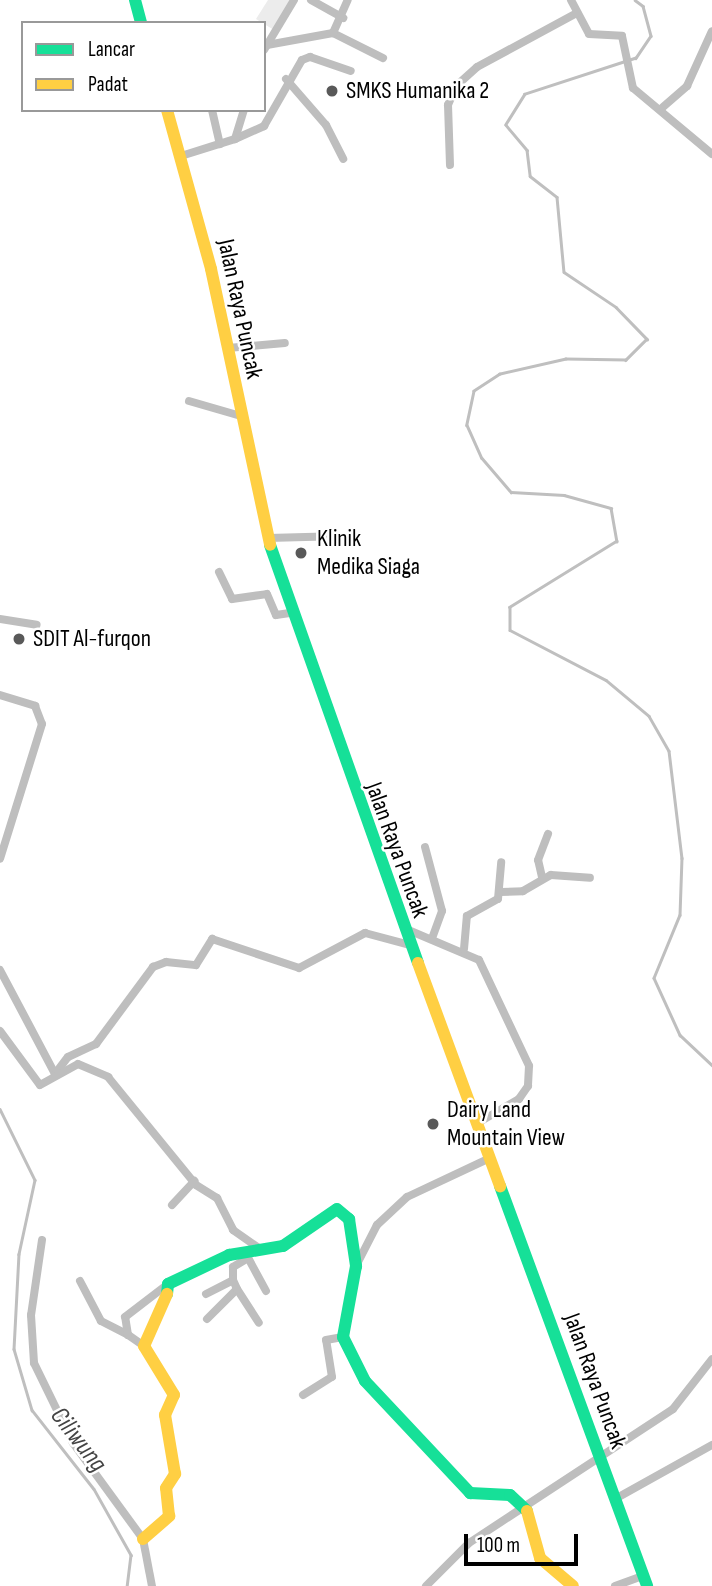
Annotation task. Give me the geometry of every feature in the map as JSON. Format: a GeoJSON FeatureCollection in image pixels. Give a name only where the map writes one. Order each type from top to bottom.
{"type":"FeatureCollection","features":[{"type":"Feature","properties":{"kind":"main road"},"geometry":{"type":"LineString","coordinates":[[135,0],[140,21]]}},
{"type":"Feature","properties":{"kind":"main road","name":"Jalan Raya Puncak"},"geometry":{"type":"LineString","coordinates":[[168,112],[228,348],[268,538],[290,613],[476,1124],[602,1457],[645,1581]]}},
{"type":"Feature","properties":{"kind":"main road"},"geometry":{"type":"LineString","coordinates":[[144,1539],[169,1516],[166,1488],[175,1470],[165,1415],[174,1395],[144,1346],[165,1307],[168,1284],[247,1255],[283,1246],[329,1211],[340,1210],[349,1219],[356,1266],[343,1337],[368,1386],[470,1493],[510,1495],[526,1507],[540,1558],[573,1586]]}},
{"type":"Feature","properties":{"kind":"street"},"geometry":{"type":"LineString","coordinates":[[266,48],[294,0]]}},
{"type":"Feature","properties":{"kind":"street"},"geometry":{"type":"LineString","coordinates":[[311,0],[343,18]]}},
{"type":"Feature","properties":{"kind":"street"},"geometry":{"type":"LineString","coordinates":[[333,33],[343,18],[348,0]]}},
{"type":"Feature","properties":{"kind":"street"},"geometry":{"type":"LineString","coordinates":[[571,0],[576,13],[591,35],[621,34],[621,53],[633,89],[663,107],[676,129],[712,154]]}},
{"type":"Feature","properties":{"kind":"street"},"geometry":{"type":"LineString","coordinates":[[450,165],[448,105],[461,81],[576,13]]}},
{"type":"Feature","properties":{"kind":"street"},"geometry":{"type":"LineString","coordinates":[[663,107],[687,86],[712,31]]}},
{"type":"Feature","properties":{"kind":"street"},"geometry":{"type":"LineString","coordinates":[[266,48],[333,33],[383,58]]}},
{"type":"Feature","properties":{"kind":"street"},"geometry":{"type":"LineString","coordinates":[[181,156],[235,139],[264,125],[286,79],[309,57],[351,71]]}},
{"type":"Feature","properties":{"kind":"street"},"geometry":{"type":"LineString","coordinates":[[286,79],[326,125],[343,159]]}},
{"type":"Feature","properties":{"kind":"street"},"geometry":{"type":"LineString","coordinates":[[212,112],[220,144]]}},
{"type":"Feature","properties":{"kind":"street"},"geometry":{"type":"LineString","coordinates":[[235,139],[243,112]]}},
{"type":"Feature","properties":{"kind":"street"},"geometry":{"type":"LineString","coordinates":[[228,348],[285,343]]}},
{"type":"Feature","properties":{"kind":"street"},"geometry":{"type":"LineString","coordinates":[[189,401],[241,416]]}},
{"type":"Feature","properties":{"kind":"street"},"geometry":{"type":"LineString","coordinates":[[268,538],[343,536]]}},
{"type":"Feature","properties":{"kind":"street"},"geometry":{"type":"LineString","coordinates":[[219,572],[231,598],[267,594],[275,614],[290,613]]}},
{"type":"Feature","properties":{"kind":"street"},"geometry":{"type":"LineString","coordinates":[[0,619],[37,625]]}},
{"type":"Feature","properties":{"kind":"street"},"geometry":{"type":"LineString","coordinates":[[0,695],[35,706],[42,724],[0,859]]}},
{"type":"Feature","properties":{"kind":"street"},"geometry":{"type":"LineString","coordinates":[[542,877],[538,860],[548,834]]}},
{"type":"Feature","properties":{"kind":"street"},"geometry":{"type":"LineString","coordinates":[[425,847],[442,911],[432,938]]}},
{"type":"Feature","properties":{"kind":"street"},"geometry":{"type":"LineString","coordinates":[[500,892],[501,862]]}},
{"type":"Feature","properties":{"kind":"street"},"geometry":{"type":"LineString","coordinates":[[464,949],[466,918],[500,892],[523,891],[542,877],[590,878]]}},
{"type":"Feature","properties":{"kind":"street"},"geometry":{"type":"LineString","coordinates":[[404,929],[464,949],[479,960],[530,1069],[519,1099],[476,1124]]}},
{"type":"Feature","properties":{"kind":"street"},"geometry":{"type":"LineString","coordinates":[[55,1074],[68,1057],[96,1044],[153,967],[166,961],[196,965],[212,939],[299,968],[365,933],[410,945]]}},
{"type":"Feature","properties":{"kind":"street"},"geometry":{"type":"LineString","coordinates":[[0,970],[55,1074]]}},
{"type":"Feature","properties":{"kind":"street"},"geometry":{"type":"LineString","coordinates":[[0,1031],[39,1084],[78,1064],[108,1077],[194,1181],[217,1198],[236,1234],[264,1250]]}},
{"type":"Feature","properties":{"kind":"street"},"geometry":{"type":"LineString","coordinates":[[356,1266],[377,1226],[407,1197],[490,1158]]}},
{"type":"Feature","properties":{"kind":"street"},"geometry":{"type":"LineString","coordinates":[[172,1205],[194,1181]]}},
{"type":"Feature","properties":{"kind":"street"},"geometry":{"type":"LineString","coordinates":[[42,1240],[31,1315],[34,1363],[73,1443],[144,1539],[152,1586]]}},
{"type":"Feature","properties":{"kind":"street"},"geometry":{"type":"LineString","coordinates":[[260,1322],[233,1280],[233,1268],[247,1255],[267,1291]]}},
{"type":"Feature","properties":{"kind":"street"},"geometry":{"type":"LineString","coordinates":[[206,1294],[233,1280]]}},
{"type":"Feature","properties":{"kind":"street"},"geometry":{"type":"LineString","coordinates":[[80,1281],[101,1321],[144,1346]]}},
{"type":"Feature","properties":{"kind":"street"},"geometry":{"type":"LineString","coordinates":[[128,1335],[127,1313],[168,1284]]}},
{"type":"Feature","properties":{"kind":"street"},"geometry":{"type":"LineString","coordinates":[[207,1319],[237,1289]]}},
{"type":"Feature","properties":{"kind":"street"},"geometry":{"type":"LineString","coordinates":[[303,1395],[332,1377],[326,1340],[343,1337]]}},
{"type":"Feature","properties":{"kind":"street"},"geometry":{"type":"LineString","coordinates":[[426,1586],[459,1550],[673,1409],[712,1359]]}},
{"type":"Feature","properties":{"kind":"street"},"geometry":{"type":"LineString","coordinates":[[615,1499],[712,1445]]}},
{"type":"Feature","properties":{"kind":"street"},"geometry":{"type":"LineString","coordinates":[[615,1586],[645,1581]]}},
{"type":"Feature","properties":{"kind":"shaded area"},"geometry":{"type":"Polygon","coordinates":[[[268,0],[293,0],[274,30],[266,25],[266,21],[256,19],[268,0]]]}},
{"type":"Feature","properties":{"kind":"waterway"},"geometry":{"type":"LineString","coordinates":[[635,0],[643,6],[651,36],[636,58],[525,94],[506,125],[527,150],[530,176],[557,197],[564,272],[616,307],[647,339],[626,360],[566,359],[500,374],[474,391],[467,425],[482,458],[511,492],[564,495],[611,508],[617,541],[510,607],[510,630],[606,680],[649,716],[669,751],[682,858],[680,915],[654,978],[680,1035],[712,1065]]}},
{"type":"Feature","properties":{"kind":"waterway","name":"Ciliwung"},"geometry":{"type":"LineString","coordinates":[[0,1109],[35,1180],[19,1254],[14,1349],[32,1410],[94,1489],[131,1555],[127,1586]]}},
{"type":"Feature","properties":{"kind":"traffic: fast"},"geometry":{"type":"LineString","coordinates":[[135,0],[140,21]]}},
{"type":"Feature","properties":{"kind":"traffic: fast"},"geometry":{"type":"LineString","coordinates":[[270,545],[418,963]]}},
{"type":"Feature","properties":{"kind":"traffic: fast"},"geometry":{"type":"LineString","coordinates":[[500,1186],[647,1586]]}},
{"type":"Feature","properties":{"kind":"traffic: fast"},"geometry":{"type":"LineString","coordinates":[[167,1294],[168,1284],[229,1255],[283,1246],[337,1209],[349,1219],[356,1266],[343,1337],[365,1381],[470,1493],[510,1495],[527,1511]]}},
{"type":"Feature","properties":{"kind":"traffic: slow"},"geometry":{"type":"LineString","coordinates":[[168,112],[211,269],[270,545]]}},
{"type":"Feature","properties":{"kind":"traffic: slow"},"geometry":{"type":"LineString","coordinates":[[418,963],[500,1186]]}},
{"type":"Feature","properties":{"kind":"traffic: slow"},"geometry":{"type":"LineString","coordinates":[[143,1539],[169,1516],[166,1488],[175,1474],[165,1415],[174,1395],[144,1346],[167,1294]]}},
{"type":"Feature","properties":{"kind":"traffic: slow"},"geometry":{"type":"LineString","coordinates":[[527,1511],[540,1558],[573,1586]]}},
{"type":"Feature","properties":{"kind":"place","name":"SMKS Humanika 2"},"geometry":{"type":"Point","coordinates":[332,91]}},
{"type":"Feature","properties":{"kind":"place","name":"Klinik Medika Siaga"},"geometry":{"type":"Point","coordinates":[301,553]}},
{"type":"Feature","properties":{"kind":"place","name":"SDIT Al-furqon"},"geometry":{"type":"Point","coordinates":[19,639]}},
{"type":"Feature","properties":{"kind":"place","name":"Dairy Land Mountain View"},"geometry":{"type":"Point","coordinates":[433,1124]}}]}
